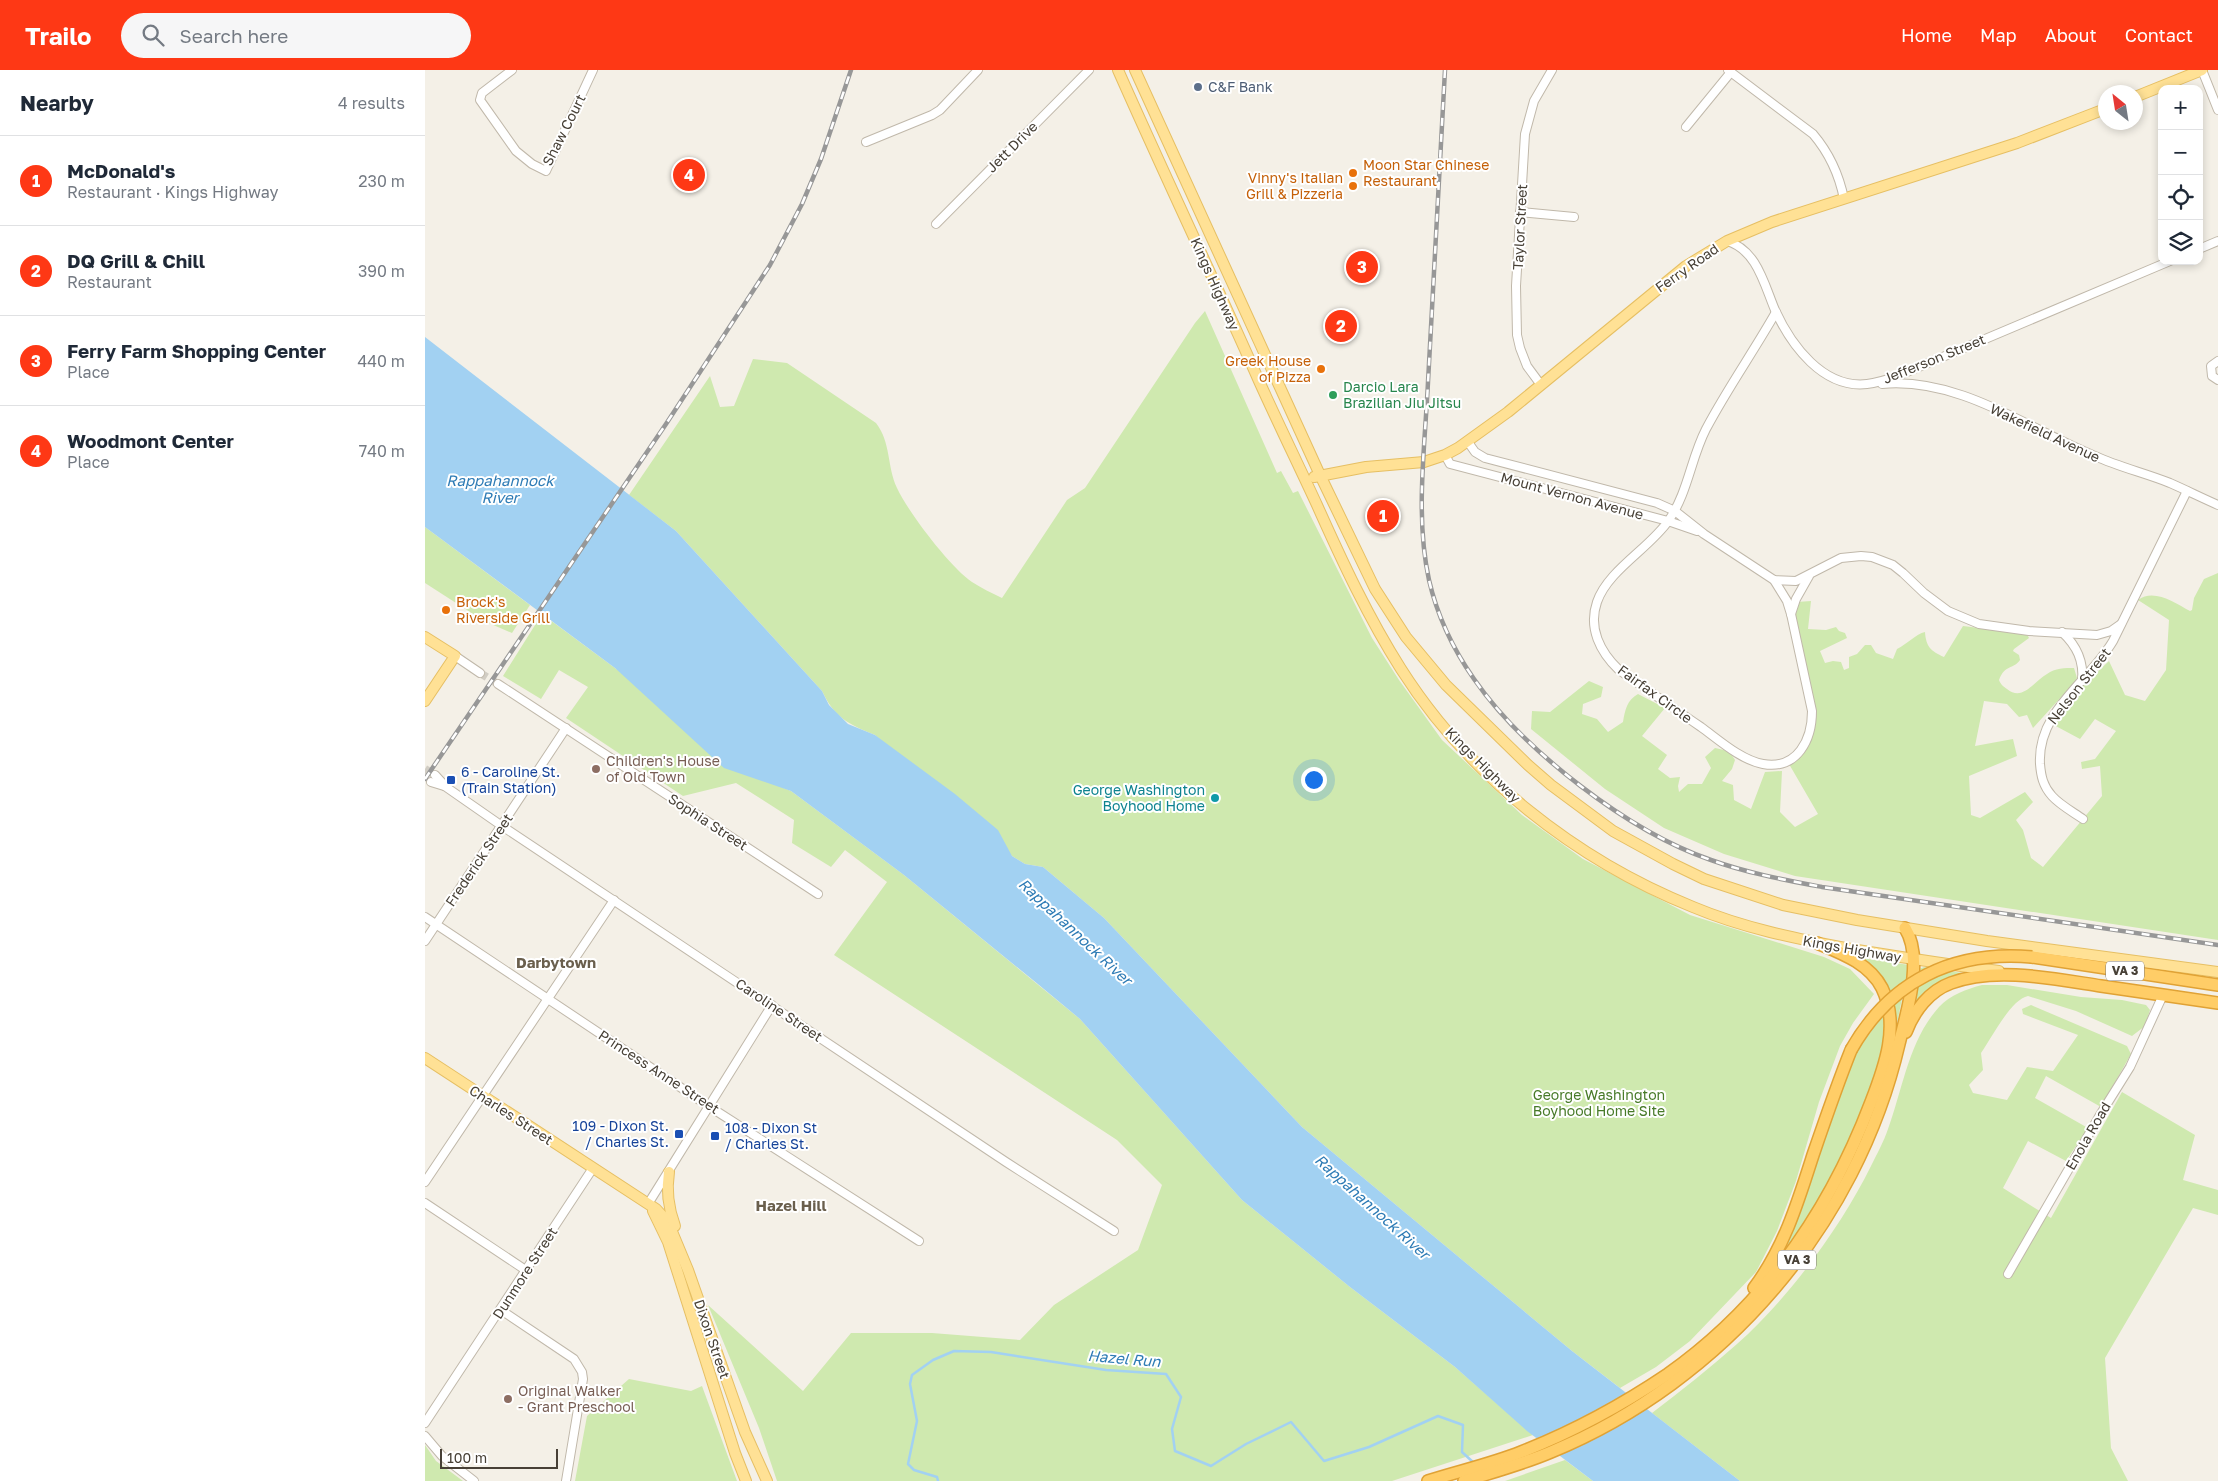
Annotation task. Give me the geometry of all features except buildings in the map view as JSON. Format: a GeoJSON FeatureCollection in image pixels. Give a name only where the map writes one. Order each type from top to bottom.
{"type":"FeatureCollection","features":[{"type":"Feature","properties":{"kind":"highway"},"geometry":{"type":"LineString","coordinates":[[1896,1057],[1907,1011],[1914,960],[1913,943],[1905,928]]}},
{"type":"Feature","properties":{"kind":"highway"},"geometry":{"type":"LineString","coordinates":[[1713,1337],[1746,1307],[1765,1286],[1811,1225],[1830,1193],[1858,1137],[1885,1060],[1891,1019],[1882,988],[1875,978],[1860,964],[1817,942]]}},
{"type":"Feature","properties":{"kind":"highway","name":"VA 3"},"geometry":{"type":"LineString","coordinates":[[1431,1480],[1520,1452],[1559,1436],[1672,1377],[1713,1337],[1759,1282],[1782,1243],[1797,1205],[1833,1095],[1851,1050],[1880,1009],[1893,996],[1923,977],[1948,965],[1973,958],[2003,955],[2031,957],[2218,985]]}},
{"type":"Feature","properties":{"kind":"highway","name":"VA 3"},"geometry":{"type":"LineString","coordinates":[[1463,1481],[1501,1470],[1553,1451],[1613,1421],[1672,1377],[1713,1350],[1749,1317],[1796,1262],[1819,1229],[1853,1170],[1883,1097],[1909,1024],[1925,1001],[1942,987],[1964,979],[2038,976]]}},
{"type":"Feature","properties":{"kind":"highway","name":"Kings Highway"},"geometry":{"type":"LineString","coordinates":[[2038,976],[2218,1003]]}},
{"type":"Feature","properties":{"kind":"main road","name":"Kings Highway"},"geometry":{"type":"LineString","coordinates":[[1118,70],[1353,584],[1402,671],[1444,727],[1493,779],[1562,835],[1596,858],[1661,894],[1701,911],[1736,923],[1817,942],[1914,960],[2038,976]]}},
{"type":"Feature","properties":{"kind":"main road","name":"Kings Highway"},"geometry":{"type":"LineString","coordinates":[[1135,70],[1320,476],[1375,589],[1406,637],[1467,707],[1528,765],[1582,809],[1643,848],[1704,879],[1783,905],[1987,941],[2218,972]]}},
{"type":"Feature","properties":{"kind":"main road"},"geometry":{"type":"LineString","coordinates":[[2143,94],[2202,70]]}},
{"type":"Feature","properties":{"kind":"main road","name":"Ferry Road"},"geometry":{"type":"LineString","coordinates":[[1305,479],[1366,467],[1424,462],[1445,455],[1468,442],[1541,385],[1667,281],[1712,249],[1727,241],[1772,222],[2017,143],[2098,112]]}},
{"type":"Feature","properties":{"kind":"main road"},"geometry":{"type":"LineString","coordinates":[[425,637],[455,656],[425,701]]}},
{"type":"Feature","properties":{"kind":"main road","name":"Charles Street"},"geometry":{"type":"LineString","coordinates":[[425,1058],[648,1204]]}},
{"type":"Feature","properties":{"kind":"main road"},"geometry":{"type":"LineString","coordinates":[[669,1172],[666,1188],[667,1200],[688,1270]]}},
{"type":"Feature","properties":{"kind":"main road","name":"Dixon Street"},"geometry":{"type":"LineString","coordinates":[[648,1204],[660,1212],[669,1222],[688,1270],[745,1432],[767,1481]]}},
{"type":"Feature","properties":{"kind":"main road","name":"Dixon Street"},"geometry":{"type":"LineString","coordinates":[[648,1204],[664,1230],[735,1453],[747,1481]]}},
{"type":"Feature","properties":{"kind":"street","name":"Shaw Court"},"geometry":{"type":"LineString","coordinates":[[512,70],[482,93],[480,100],[516,151],[532,164],[546,171],[593,70]]}},
{"type":"Feature","properties":{"kind":"street"},"geometry":{"type":"LineString","coordinates":[[866,142],[940,110],[978,70]]}},
{"type":"Feature","properties":{"kind":"street","name":"Jett Drive"},"geometry":{"type":"LineString","coordinates":[[936,224],[1089,70]]}},
{"type":"Feature","properties":{"kind":"street","name":"Taylor Street"},"geometry":{"type":"LineString","coordinates":[[1541,385],[1525,362],[1517,335],[1516,286],[1525,134],[1534,101],[1552,70]]}},
{"type":"Feature","properties":{"kind":"street"},"geometry":{"type":"LineString","coordinates":[[2202,70],[2218,110]]}},
{"type":"Feature","properties":{"kind":"street"},"geometry":{"type":"LineString","coordinates":[[1686,127],[1729,71],[1813,134],[1823,145],[1836,170],[1844,199]]}},
{"type":"Feature","properties":{"kind":"street"},"geometry":{"type":"LineString","coordinates":[[1521,212],[1574,217]]}},
{"type":"Feature","properties":{"kind":"street","name":"Jefferson Street"},"geometry":{"type":"LineString","coordinates":[[1727,241],[1742,247],[1754,260],[1776,312],[1795,344],[1815,366],[1833,378],[1866,385],[1900,375],[2160,265]]}},
{"type":"Feature","properties":{"kind":"street"},"geometry":{"type":"LineString","coordinates":[[2203,247],[2218,241]]}},
{"type":"Feature","properties":{"kind":"street","name":"Fairfax Circle"},"geometry":{"type":"LineString","coordinates":[[1774,580],[1787,601],[1791,614],[1808,687],[1812,722],[1807,743],[1796,756],[1782,763],[1763,764],[1755,762],[1725,744],[1619,670],[1610,662],[1598,641],[1594,617],[1602,592],[1675,511],[1705,430],[1776,312]]}},
{"type":"Feature","properties":{"kind":"street"},"geometry":{"type":"LineString","coordinates":[[2218,361],[2211,366],[2210,371],[2211,376],[2218,380]]}},
{"type":"Feature","properties":{"kind":"street","name":"Wakefield Avenue"},"geometry":{"type":"LineString","coordinates":[[1866,385],[1891,383],[1917,385],[1956,393],[1996,409],[2093,456],[2187,491],[2218,506]]}},
{"type":"Feature","properties":{"kind":"street","name":"Mount Vernon Avenue"},"geometry":{"type":"LineString","coordinates":[[1468,442],[1475,452],[1485,458],[1637,497],[1675,511],[1704,534],[1774,580]]}},
{"type":"Feature","properties":{"kind":"street","name":"Mount Vernon Avenue"},"geometry":{"type":"LineString","coordinates":[[1445,455],[1450,464],[1668,521],[1704,534]]}},
{"type":"Feature","properties":{"kind":"street","name":"Nelson Street"},"geometry":{"type":"LineString","coordinates":[[2083,819],[2057,802],[2047,791],[2041,774],[2039,757],[2046,728],[2066,698],[2105,655],[2187,491]]}},
{"type":"Feature","properties":{"kind":"street"},"geometry":{"type":"LineString","coordinates":[[1774,580],[1795,581],[1841,558],[1872,557],[1893,566],[1939,605],[1963,618],[1995,627],[2097,635],[2111,631],[2121,624]]}},
{"type":"Feature","properties":{"kind":"street"},"geometry":{"type":"LineString","coordinates":[[1791,614],[1801,588],[1810,574]]}},
{"type":"Feature","properties":{"kind":"street"},"geometry":{"type":"LineString","coordinates":[[2062,632],[2074,645],[2079,654],[2082,681]]}},
{"type":"Feature","properties":{"kind":"street"},"geometry":{"type":"LineString","coordinates":[[455,656],[480,673]]}},
{"type":"Feature","properties":{"kind":"street","name":"Sophia Street"},"geometry":{"type":"LineString","coordinates":[[498,684],[818,894]]}},
{"type":"Feature","properties":{"kind":"street","name":"Frederick Street"},"geometry":{"type":"LineString","coordinates":[[425,941],[503,826],[566,728]]}},
{"type":"Feature","properties":{"kind":"street","name":"Caroline Street"},"geometry":{"type":"LineString","coordinates":[[433,778],[1114,1231]]}},
{"type":"Feature","properties":{"kind":"street"},"geometry":{"type":"LineString","coordinates":[[425,1182],[614,900]]}},
{"type":"Feature","properties":{"kind":"street","name":"Princess Anne Street"},"geometry":{"type":"LineString","coordinates":[[425,917],[710,1107],[919,1241]]}},
{"type":"Feature","properties":{"kind":"street","name":"Enola Road"},"geometry":{"type":"LineString","coordinates":[[2008,1274],[2099,1115],[2130,1067],[2163,995]]}},
{"type":"Feature","properties":{"kind":"street"},"geometry":{"type":"LineString","coordinates":[[648,1204],[773,1005]]}},
{"type":"Feature","properties":{"kind":"street","name":"Dunmore Street"},"geometry":{"type":"LineString","coordinates":[[425,1422],[527,1271],[593,1168]]}},
{"type":"Feature","properties":{"kind":"street"},"geometry":{"type":"LineString","coordinates":[[425,1203],[527,1271]]}},
{"type":"Feature","properties":{"kind":"street"},"geometry":{"type":"LineString","coordinates":[[501,1310],[574,1359],[582,1372],[583,1379],[566,1481]]}},
{"type":"Feature","properties":{"kind":"street"},"geometry":{"type":"LineString","coordinates":[[425,1436],[442,1456],[474,1481]]}},
{"type":"Feature","properties":{"kind":"green space","name":"George Washington Boyhood Home Site"},"geometry":{"type":"Polygon","coordinates":[[[1205,311],[1277,473],[1281,471],[1293,493],[1298,491],[1372,638],[1399,680],[1442,740],[1522,815],[1583,859],[1690,915],[1824,957],[1850,969],[1874,994],[1853,1023],[1840,1046],[1819,1102],[1796,1181],[1777,1231],[1756,1272],[1690,1341],[1656,1367],[1620,1388],[1572,1351],[1302,1127],[1104,918],[1043,867],[1025,864],[1012,856],[875,735],[857,727],[837,714],[822,691],[676,531],[629,495],[710,376],[720,407],[734,406],[753,359],[787,363],[876,423],[887,446],[897,488],[920,524],[963,575],[975,584],[1002,598],[1067,500],[1085,488],[1195,323],[1205,311]]]}},
{"type":"Feature","properties":{"kind":"green space"},"geometry":{"type":"Polygon","coordinates":[[[425,527],[530,605],[512,633],[484,621],[425,583],[425,527]]]}},
{"type":"Feature","properties":{"kind":"green space"},"geometry":{"type":"Polygon","coordinates":[[[2218,573],[2218,940],[1795,876],[1724,854],[1664,828],[1605,789],[1531,729],[1532,711],[1550,712],[1589,681],[1603,687],[1601,697],[1583,704],[1582,714],[1597,719],[1608,732],[1623,722],[1629,702],[1638,694],[1665,708],[1642,736],[1667,755],[1658,769],[1670,778],[1680,777],[1679,792],[1688,784],[1702,784],[1711,768],[1705,757],[1715,748],[1722,749],[1735,760],[1732,769],[1722,781],[1733,785],[1734,800],[1751,809],[1765,772],[1782,771],[1780,812],[1795,827],[1818,814],[1789,764],[1809,746],[1816,713],[1794,617],[1797,602],[1811,601],[1808,629],[1826,630],[1836,627],[1839,631],[1845,633],[1847,638],[1820,651],[1825,663],[1841,662],[1844,670],[1849,668],[1849,657],[1857,654],[1865,645],[1871,645],[1876,653],[1893,659],[1897,649],[1925,632],[1930,648],[1944,657],[1963,626],[2027,634],[2029,638],[2013,651],[2019,655],[2020,660],[2015,665],[2006,669],[2001,675],[1999,680],[2003,686],[2013,692],[2023,692],[2050,672],[2064,668],[2074,668],[2077,678],[2033,728],[2027,715],[2019,717],[2007,704],[1984,701],[1975,746],[2013,739],[2017,756],[1969,776],[1971,815],[1980,818],[2025,792],[2033,802],[2016,820],[2023,830],[2031,858],[2043,867],[2102,796],[2100,766],[2082,769],[2081,762],[2095,759],[2116,731],[2095,719],[2080,739],[2052,724],[2074,694],[2109,661],[2125,695],[2145,701],[2166,670],[2169,620],[2138,600],[2144,597],[2158,596],[2190,611],[2192,610],[2194,598],[2204,579],[2218,573]]]}},
{"type":"Feature","properties":{"kind":"green space"},"geometry":{"type":"Polygon","coordinates":[[[542,614],[769,782],[791,791],[904,875],[1080,1019],[1242,1200],[1350,1287],[1455,1367],[1533,1435],[1392,1481],[777,1481],[759,1428],[708,1305],[803,1391],[851,1333],[932,1333],[1020,1340],[1054,1305],[1138,1250],[1162,1185],[1117,1140],[834,955],[887,882],[845,850],[831,867],[792,843],[794,820],[736,783],[683,796],[566,718],[588,687],[559,670],[541,699],[503,676],[542,614]]]}},
{"type":"Feature","properties":{"kind":"green space"},"geometry":{"type":"Polygon","coordinates":[[[1862,958],[1909,965],[1896,1028],[1894,1028],[1894,1022],[1862,958]]]}},
{"type":"Feature","properties":{"kind":"green space"},"geometry":{"type":"Polygon","coordinates":[[[1924,967],[1962,973],[1953,976],[1912,1009],[1919,969],[1924,967]]]}},
{"type":"Feature","properties":{"kind":"green space"},"geometry":{"type":"Polygon","coordinates":[[[1982,985],[2007,985],[2081,997],[2122,1000],[2146,1005],[2150,1010],[2145,1026],[2132,1036],[2076,1011],[2028,996],[2015,1004],[2008,1012],[1981,1053],[1983,1070],[1969,1085],[1973,1093],[2007,1100],[2027,1067],[2053,1071],[2078,1035],[2023,1014],[2022,1009],[2031,1005],[2127,1046],[2131,1054],[2101,1107],[2046,1076],[2035,1098],[2088,1128],[2066,1161],[2028,1141],[2003,1188],[2051,1218],[2122,1092],[2195,1135],[2183,1180],[2218,1190],[2218,1215],[2193,1208],[2105,1358],[2111,1448],[2128,1481],[1740,1481],[1652,1413],[1685,1388],[1756,1326],[1812,1261],[1845,1213],[1880,1148],[1920,1034],[1939,1007],[1948,999],[1982,985]]]}},
{"type":"Feature","properties":{"kind":"green space"},"geometry":{"type":"Polygon","coordinates":[[[1884,1014],[1885,1033],[1881,1052],[1862,1111],[1833,1174],[1784,1252],[1783,1250],[1856,1052],[1884,1014]]]}},
{"type":"Feature","properties":{"kind":"green space"},"geometry":{"type":"Polygon","coordinates":[[[629,1379],[691,1391],[702,1386],[737,1481],[575,1481],[587,1416],[629,1379]]]}},
{"type":"Feature","properties":{"kind":"green space"},"geometry":{"type":"Polygon","coordinates":[[[425,1445],[436,1461],[463,1481],[425,1481],[425,1445]]]}},
{"type":"Feature","properties":{"kind":"green space"},"geometry":{"type":"Polygon","coordinates":[[[1565,1460],[1593,1481],[1505,1481],[1565,1460]]]}},
{"type":"Feature","properties":{"kind":"water","name":"Rappahannock River"},"geometry":{"type":"Polygon","coordinates":[[[425,337],[676,531],[822,691],[829,705],[848,724],[875,735],[955,794],[998,830],[1012,856],[1025,864],[1043,867],[1104,918],[1302,1127],[1572,1351],[1740,1481],[1593,1481],[1527,1431],[1455,1367],[1350,1287],[1242,1200],[1080,1019],[1039,985],[904,875],[791,791],[724,768],[615,668],[425,527],[425,337]]]}},
{"type":"Feature","properties":{"kind":"waterway","name":"Hazel Run"},"geometry":{"type":"LineString","coordinates":[[938,1481],[937,1477],[914,1470],[908,1464],[917,1421],[910,1384],[912,1375],[933,1360],[954,1351],[991,1352],[1106,1370],[1166,1374],[1181,1397],[1172,1429],[1175,1451],[1211,1466],[1246,1444],[1291,1422],[1324,1461],[1369,1447],[1438,1416],[1463,1425],[1462,1452],[1474,1463]]}},
{"type":"Feature","properties":{"kind":"tunnel"},"geometry":{"type":"LineString","coordinates":[[480,673],[498,684]]}},
{"type":"Feature","properties":{"kind":"tunnel"},"geometry":{"type":"LineString","coordinates":[[425,769],[435,775]]}},
{"type":"Feature","properties":{"kind":"railway"},"geometry":{"type":"LineString","coordinates":[[425,779],[666,424],[770,265],[802,204],[821,159],[851,70]]}},
{"type":"Feature","properties":{"kind":"railway"},"geometry":{"type":"LineString","coordinates":[[1445,70],[1423,456],[1423,531],[1429,580],[1441,619],[1466,668],[1495,706],[1549,760],[1580,786],[1613,809],[1646,830],[1679,847],[1725,865],[1766,876],[1822,887],[2218,945]]}},
{"type":"Feature","properties":{"kind":"place","name":"C&F Bank"},"geometry":{"type":"Point","coordinates":[1198,87]}},
{"type":"Feature","properties":{"kind":"place","name":"Moon Star Chinese Restaurant"},"geometry":{"type":"Point","coordinates":[1353,173]}},
{"type":"Feature","properties":{"kind":"place","name":"Woodmont Center"},"geometry":{"type":"Point","coordinates":[689,175]}},
{"type":"Feature","properties":{"kind":"place","name":"Vinny's Italian Grill & Pizzeria"},"geometry":{"type":"Point","coordinates":[1353,186]}},
{"type":"Feature","properties":{"kind":"place","name":"Ferry Farm Shopping Center"},"geometry":{"type":"Point","coordinates":[1362,267]}},
{"type":"Feature","properties":{"kind":"place","name":"DQ Grill & Chill"},"geometry":{"type":"Point","coordinates":[1341,326]}},
{"type":"Feature","properties":{"kind":"place","name":"Greek House of Pizza"},"geometry":{"type":"Point","coordinates":[1321,369]}},
{"type":"Feature","properties":{"kind":"place","name":"Darcio Lara Brazilian Jiu Jitsu"},"geometry":{"type":"Point","coordinates":[1333,395]}},
{"type":"Feature","properties":{"kind":"place","name":"McDonald's"},"geometry":{"type":"Point","coordinates":[1383,516]}},
{"type":"Feature","properties":{"kind":"place","name":"Brock's Riverside Grill"},"geometry":{"type":"Point","coordinates":[446,610]}},
{"type":"Feature","properties":{"kind":"place","name":"Children's House of Old Town"},"geometry":{"type":"Point","coordinates":[596,769]}},
{"type":"Feature","properties":{"kind":"place","name":"6 - Caroline St. (Train Station)"},"geometry":{"type":"Point","coordinates":[451,780]}},
{"type":"Feature","properties":{"kind":"place","name":"George Washington Boyhood Home"},"geometry":{"type":"Point","coordinates":[1215,798]}},
{"type":"Feature","properties":{"kind":"place","name":"109 - Dixon St. / Charles St."},"geometry":{"type":"Point","coordinates":[679,1134]}},
{"type":"Feature","properties":{"kind":"place","name":"108 - Dixon St / Charles St."},"geometry":{"type":"Point","coordinates":[715,1136]}},
{"type":"Feature","properties":{"kind":"place","name":"Original Walker - Grant Preschool"},"geometry":{"type":"Point","coordinates":[508,1399]}},
{"type":"Feature","properties":{"kind":"district","name":"Darbytown"},"geometry":{"type":"Point","coordinates":[556,963]}},
{"type":"Feature","properties":{"kind":"district","name":"Hazel Hill"},"geometry":{"type":"Point","coordinates":[791,1206]}}]}
